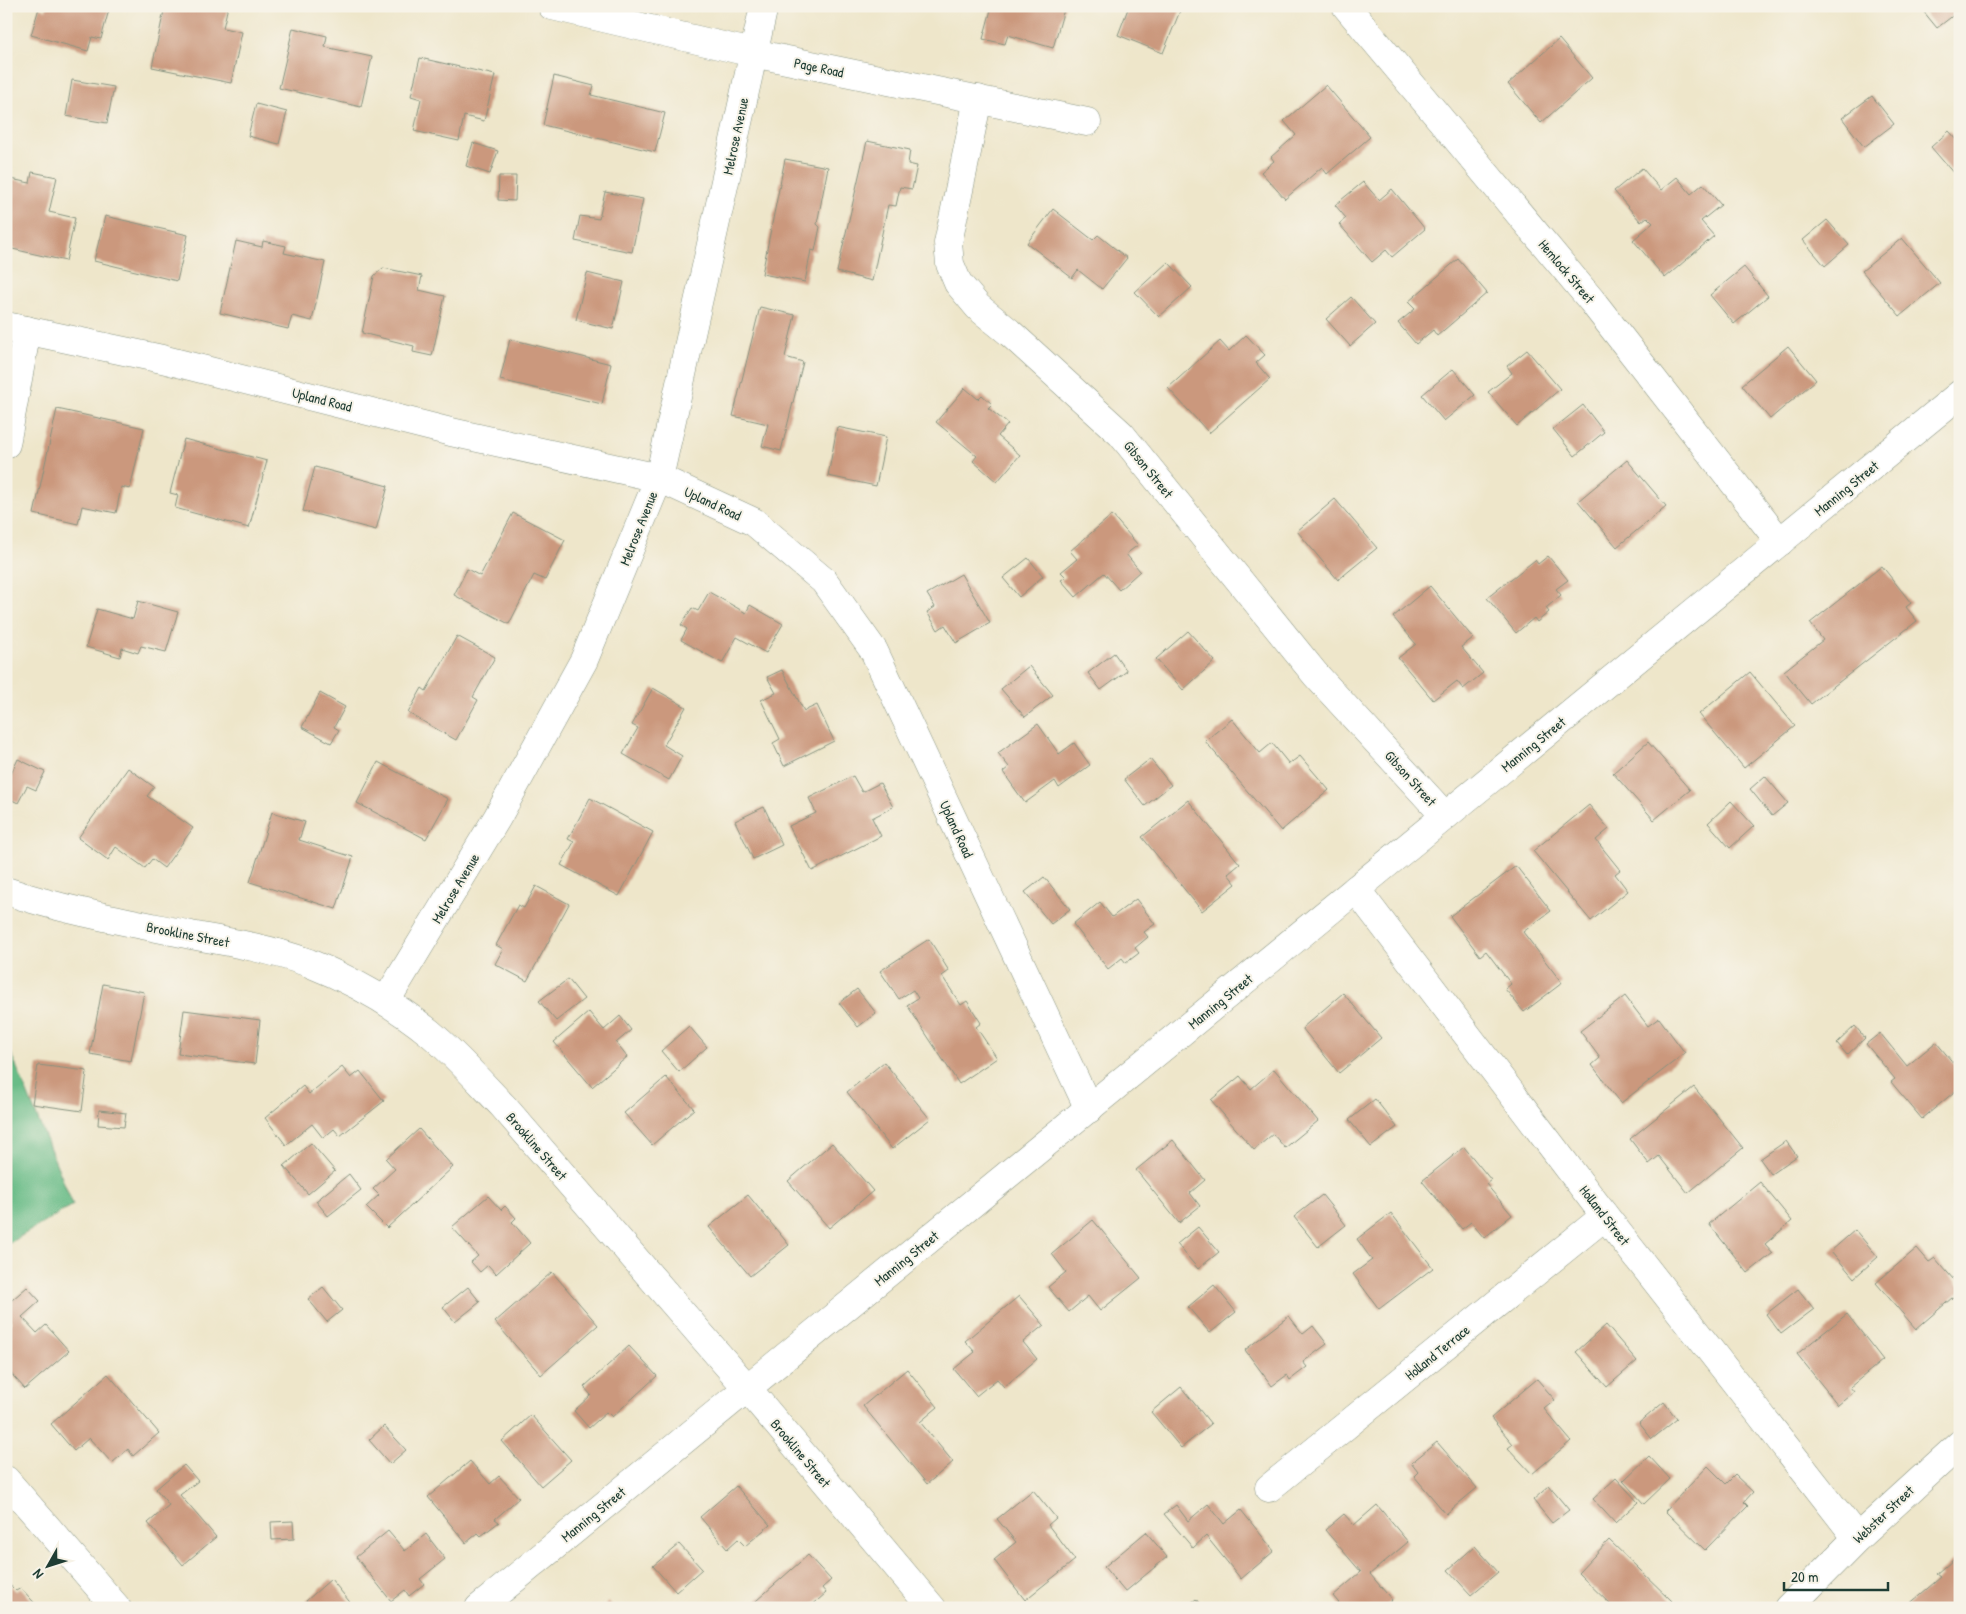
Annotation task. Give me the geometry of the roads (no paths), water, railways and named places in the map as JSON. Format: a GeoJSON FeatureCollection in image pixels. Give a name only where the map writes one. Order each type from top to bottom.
{"type":"FeatureCollection","features":[{"type":"Feature","properties":{"kind":"street","name":"Page Road"},"geometry":{"type":"LineString","coordinates":[[552,6],[753,53],[1087,122]]}},
{"type":"Feature","properties":{"kind":"street","name":"Melrose Avenue"},"geometry":{"type":"LineString","coordinates":[[386,1001],[497,818],[584,660],[659,478],[764,6]]}},
{"type":"Feature","properties":{"kind":"street","name":"Hemlock Street"},"geometry":{"type":"LineString","coordinates":[[1346,6],[1592,301],[1780,542]]}},
{"type":"Feature","properties":{"kind":"street","name":"Gibson Street"},"geometry":{"type":"LineString","coordinates":[[978,100],[948,243],[950,264],[958,283],[978,307],[1009,332],[1121,434],[1315,674],[1445,816]]}},
{"type":"Feature","properties":{"kind":"street","name":"Upland Road"},"geometry":{"type":"LineString","coordinates":[[16,328],[162,359],[451,432],[659,478],[754,522],[824,581],[874,651],[1089,1109]]}},
{"type":"Feature","properties":{"kind":"street"},"geometry":{"type":"LineString","coordinates":[[6,444],[16,328]]}},
{"type":"Feature","properties":{"kind":"street","name":"Manning Street"},"geometry":{"type":"LineString","coordinates":[[479,1608],[1960,394]]}},
{"type":"Feature","properties":{"kind":"street","name":"Holland Street"},"geometry":{"type":"LineString","coordinates":[[1356,889],[1606,1216],[1857,1538]]}},
{"type":"Feature","properties":{"kind":"street","name":"Brookline Street"},"geometry":{"type":"LineString","coordinates":[[6,890],[49,905],[93,916],[267,951],[308,963],[386,1001],[430,1034],[468,1068],[503,1106],[747,1388],[932,1608]]}},
{"type":"Feature","properties":{"kind":"street","name":"Holland Terrace"},"geometry":{"type":"LineString","coordinates":[[1269,1488],[1606,1216]]}},
{"type":"Feature","properties":{"kind":"street","name":"Webster Street"},"geometry":{"type":"LineString","coordinates":[[1788,1608],[1857,1538],[1960,1444]]}},
{"type":"Feature","properties":{"kind":"street"},"geometry":{"type":"LineString","coordinates":[[6,1480],[117,1608]]}}]}
